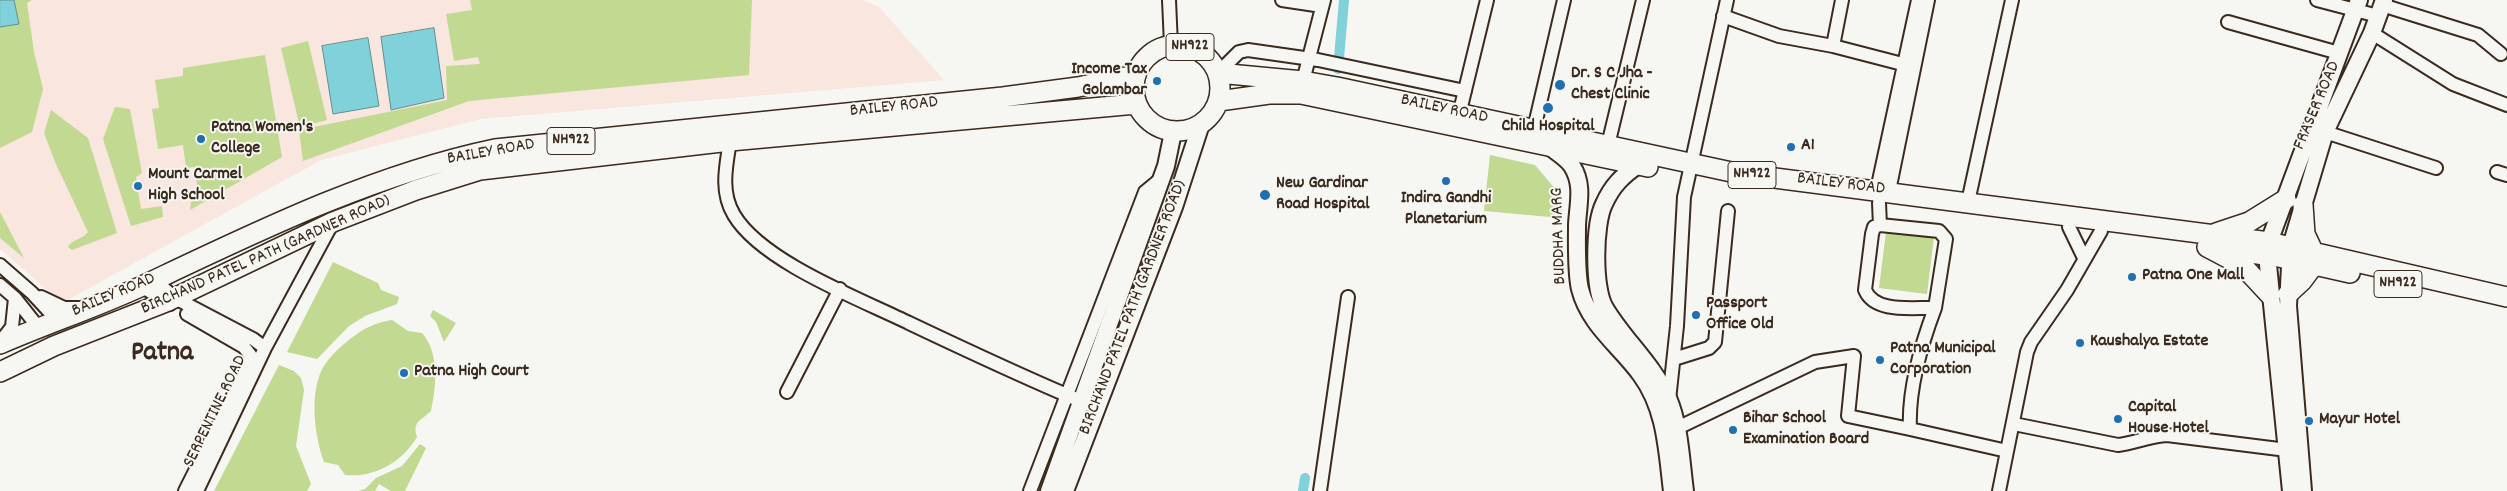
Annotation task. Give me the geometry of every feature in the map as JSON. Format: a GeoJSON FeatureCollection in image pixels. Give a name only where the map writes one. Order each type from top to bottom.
{"type":"FeatureCollection","features":[{"type":"Feature","properties":{"kind":"highway","name":"NH922"},"geometry":{"type":"LineString","coordinates":[[1135,75],[1145,58],[1161,47],[1181,45],[1207,56],[1218,72],[1220,82],[1219,101]]}},
{"type":"Feature","properties":{"kind":"highway","name":"BAILEY ROAD"},"geometry":{"type":"LineString","coordinates":[[1218,72],[1303,81],[1457,120],[1549,146],[1638,165],[1736,173],[1882,195],[2069,227],[2268,248],[2290,253]]}},
{"type":"Feature","properties":{"kind":"highway","name":"BAILEY ROAD"},"geometry":{"type":"LineString","coordinates":[[0,343],[90,308],[308,210],[412,171],[453,158],[495,149],[1003,97],[1086,86],[1135,75]]}},
{"type":"Feature","properties":{"kind":"highway"},"geometry":{"type":"LineString","coordinates":[[1135,75],[1134,94],[1140,112],[1155,126],[1173,132],[1192,129],[1201,124],[1215,110],[1219,101]]}},
{"type":"Feature","properties":{"kind":"highway","name":"BAILEY ROAD"},"geometry":{"type":"LineString","coordinates":[[1219,101],[1270,94],[1301,94],[1457,120],[1534,129],[1608,145],[1689,170]]}},
{"type":"Feature","properties":{"kind":"highway","name":"BIRCHAND PATEL PATH (GARDNER ROAD)"},"geometry":{"type":"LineString","coordinates":[[0,372],[54,346],[171,300],[333,222],[416,190],[480,170],[730,141],[1136,104]]}},
{"type":"Feature","properties":{"kind":"highway","name":"BAILEY ROAD"},"geometry":{"type":"LineString","coordinates":[[1882,195],[1968,202],[2206,241]]}},
{"type":"Feature","properties":{"kind":"highway"},"geometry":{"type":"LineString","coordinates":[[2206,241],[2294,202],[2313,258],[2302,281],[2288,294]]}},
{"type":"Feature","properties":{"kind":"highway"},"geometry":{"type":"LineString","coordinates":[[2206,241],[2243,266],[2270,295]]}},
{"type":"Feature","properties":{"kind":"highway","name":"NH922"},"geometry":{"type":"LineString","coordinates":[[2290,253],[2507,297]]}},
{"type":"Feature","properties":{"kind":"highway","name":"NH922"},"geometry":{"type":"LineString","coordinates":[[2313,258],[2507,308]]}},
{"type":"Feature","properties":{"kind":"main road","name":"FRASER ROAD"},"geometry":{"type":"LineString","coordinates":[[2303,491],[2288,294],[2294,202],[2339,53],[2357,5]]}},
{"type":"Feature","properties":{"kind":"main road","name":"FRASER ROAD"},"geometry":{"type":"LineString","coordinates":[[2268,248],[2294,202],[2372,33],[2381,7]]}},
{"type":"Feature","properties":{"kind":"main road","name":"BIRCHAND PATEL PATH (GARDNER ROAD)"},"geometry":{"type":"LineString","coordinates":[[1065,491],[1082,402],[1174,207],[1201,124]]}},
{"type":"Feature","properties":{"kind":"main road","name":"BIRCHAND PATEL PATH (GARDNER ROAD)"},"geometry":{"type":"LineString","coordinates":[[1049,491],[1162,178],[1173,132]]}},
{"type":"Feature","properties":{"kind":"main road","name":"BUDDHA MARG"},"geometry":{"type":"LineString","coordinates":[[1549,146],[1571,165],[1578,178],[1581,192],[1577,223],[1580,289],[1590,314],[1642,375],[1670,432],[1685,491]]}},
{"type":"Feature","properties":{"kind":"main road","name":"BUDDHA MARG"},"geometry":{"type":"LineString","coordinates":[[1638,165],[1621,177],[1603,206],[1596,265],[1597,286],[1604,306],[1653,370],[1669,400],[1672,491]]}},
{"type":"Feature","properties":{"kind":"main road"},"geometry":{"type":"LineString","coordinates":[[2268,248],[2270,295],[2291,491]]}},
{"type":"Feature","properties":{"kind":"street"},"geometry":{"type":"LineString","coordinates":[[1169,0],[1171,45]]}},
{"type":"Feature","properties":{"kind":"street"},"geometry":{"type":"LineString","coordinates":[[1282,0],[1323,3],[1314,59],[1303,81]]}},
{"type":"Feature","properties":{"kind":"street"},"geometry":{"type":"LineString","coordinates":[[1457,120],[1487,0]]}},
{"type":"Feature","properties":{"kind":"street"},"geometry":{"type":"LineString","coordinates":[[1534,129],[1564,0]]}},
{"type":"Feature","properties":{"kind":"street"},"geometry":{"type":"LineString","coordinates":[[1608,145],[1643,0]]}},
{"type":"Feature","properties":{"kind":"street"},"geometry":{"type":"LineString","coordinates":[[1833,46],[1842,0]]}},
{"type":"Feature","properties":{"kind":"street"},"geometry":{"type":"LineString","coordinates":[[1880,225],[1882,195],[1909,66],[1918,0]]}},
{"type":"Feature","properties":{"kind":"street"},"geometry":{"type":"LineString","coordinates":[[1909,66],[1928,0]]}},
{"type":"Feature","properties":{"kind":"street"},"geometry":{"type":"LineString","coordinates":[[1968,202],[2012,0]]}},
{"type":"Feature","properties":{"kind":"street"},"geometry":{"type":"LineString","coordinates":[[2317,0],[2381,7],[2478,35],[2501,54]]}},
{"type":"Feature","properties":{"kind":"street"},"geometry":{"type":"LineString","coordinates":[[1669,400],[1674,359],[1684,197],[1723,16],[1724,1]]}},
{"type":"Feature","properties":{"kind":"street"},"geometry":{"type":"LineString","coordinates":[[1723,16],[1779,36],[1833,46],[1909,66]]}},
{"type":"Feature","properties":{"kind":"street"},"geometry":{"type":"LineString","coordinates":[[2228,22],[2339,53]]}},
{"type":"Feature","properties":{"kind":"street"},"geometry":{"type":"LineString","coordinates":[[2372,33],[2453,84],[2507,105]]}},
{"type":"Feature","properties":{"kind":"street"},"geometry":{"type":"LineString","coordinates":[[1218,72],[1240,52],[1248,50],[1314,59],[1465,91]]}},
{"type":"Feature","properties":{"kind":"street"},"geometry":{"type":"LineString","coordinates":[[2325,132],[2436,168]]}},
{"type":"Feature","properties":{"kind":"street"},"geometry":{"type":"LineString","coordinates":[[730,141],[724,179],[726,196],[734,215],[766,248],[789,263],[840,289],[1027,379],[1082,402],[1030,491]]}},
{"type":"Feature","properties":{"kind":"street"},"geometry":{"type":"LineString","coordinates":[[1674,359],[1709,348],[1716,342],[1728,211]]}},
{"type":"Feature","properties":{"kind":"street","name":"SERPENTINE ROAD"},"geometry":{"type":"LineString","coordinates":[[197,491],[265,348],[333,222]]}},
{"type":"Feature","properties":{"kind":"street"},"geometry":{"type":"LineString","coordinates":[[1910,429],[1910,415],[1918,366],[1935,308],[1946,239],[1939,231],[1880,225],[1874,227],[1865,290],[1868,297],[1873,303],[1882,305],[1935,308]]}},
{"type":"Feature","properties":{"kind":"street"},"geometry":{"type":"LineString","coordinates":[[2069,227],[2084,258]]}},
{"type":"Feature","properties":{"kind":"street"},"geometry":{"type":"LineString","coordinates":[[1999,491],[2014,424],[2023,368],[2029,347],[2067,290],[2100,231]]}},
{"type":"Feature","properties":{"kind":"street"},"geometry":{"type":"LineString","coordinates":[[0,265],[32,293],[57,320]]}},
{"type":"Feature","properties":{"kind":"street"},"geometry":{"type":"LineString","coordinates":[[147,283],[244,347],[251,356],[186,491]]}},
{"type":"Feature","properties":{"kind":"street"},"geometry":{"type":"LineString","coordinates":[[0,285],[14,298],[38,327]]}},
{"type":"Feature","properties":{"kind":"street"},"geometry":{"type":"LineString","coordinates":[[788,392],[840,289]]}},
{"type":"Feature","properties":{"kind":"street"},"geometry":{"type":"LineString","coordinates":[[32,293],[64,308],[90,308]]}},
{"type":"Feature","properties":{"kind":"street"},"geometry":{"type":"LineString","coordinates":[[1320,491],[1348,297]]}},
{"type":"Feature","properties":{"kind":"street"},"geometry":{"type":"LineString","coordinates":[[0,343],[12,327],[14,298]]}},
{"type":"Feature","properties":{"kind":"street","name":"SERPENTINE ROAD"},"geometry":{"type":"LineString","coordinates":[[171,300],[253,339],[265,348]]}},
{"type":"Feature","properties":{"kind":"street"},"geometry":{"type":"LineString","coordinates":[[1670,432],[1815,362],[1854,356],[1848,416],[2007,451]]}},
{"type":"Feature","properties":{"kind":"street"},"geometry":{"type":"LineString","coordinates":[[2014,424],[2118,445],[2131,444],[2148,437],[2167,435],[2287,450]]}},
{"type":"Feature","properties":{"kind":"shaded area","name":"Patna Women's College"},"geometry":{"type":"Polygon","coordinates":[[[0,0],[862,0],[879,7],[944,80],[481,119],[321,160],[62,303],[0,249],[0,0]]]}},
{"type":"Feature","properties":{"kind":"green space"},"geometry":{"type":"Polygon","coordinates":[[[0,0],[32,0],[27,3],[34,52],[43,89],[32,132],[0,148],[0,0]]]}},
{"type":"Feature","properties":{"kind":"green space"},"geometry":{"type":"Polygon","coordinates":[[[470,0],[752,0],[749,75],[469,101],[303,161],[299,130],[447,100],[446,66],[480,64],[478,57],[454,61],[446,14],[472,10],[470,0]]]}},
{"type":"Feature","properties":{"kind":"green space"},"geometry":{"type":"Polygon","coordinates":[[[308,41],[327,120],[300,127],[281,48],[308,41]]]}},
{"type":"Feature","properties":{"kind":"green space"},"geometry":{"type":"Polygon","coordinates":[[[265,55],[282,157],[190,210],[191,202],[199,195],[194,167],[186,168],[183,145],[158,149],[152,109],[159,108],[155,80],[183,76],[183,68],[265,55]]]}},
{"type":"Feature","properties":{"kind":"green space"},"geometry":{"type":"Polygon","coordinates":[[[115,107],[130,109],[142,173],[136,177],[141,209],[162,206],[163,217],[131,226],[103,139],[115,107]]]}},
{"type":"Feature","properties":{"kind":"green space"},"geometry":{"type":"Polygon","coordinates":[[[51,110],[88,138],[117,233],[72,250],[68,247],[70,244],[88,232],[55,162],[44,133],[51,110]]]}},
{"type":"Feature","properties":{"kind":"green space"},"geometry":{"type":"Polygon","coordinates":[[[1490,155],[1535,165],[1562,197],[1561,218],[1484,211],[1490,155]]]}},
{"type":"Feature","properties":{"kind":"green space"},"geometry":{"type":"Polygon","coordinates":[[[0,212],[24,258],[0,238],[0,212]]]}},
{"type":"Feature","properties":{"kind":"green space"},"geometry":{"type":"Polygon","coordinates":[[[1886,232],[1934,237],[1927,294],[1879,288],[1886,232]]]}},
{"type":"Feature","properties":{"kind":"green space"},"geometry":{"type":"Polygon","coordinates":[[[333,262],[378,283],[381,290],[399,297],[397,304],[365,316],[349,326],[317,359],[287,352],[333,262]]]}},
{"type":"Feature","properties":{"kind":"green space"},"geometry":{"type":"Polygon","coordinates":[[[433,310],[456,323],[444,342],[436,322],[430,316],[433,310]]]}},
{"type":"Feature","properties":{"kind":"green space"},"geometry":{"type":"Polygon","coordinates":[[[392,320],[408,331],[422,333],[432,350],[435,381],[431,411],[418,422],[416,428],[417,437],[396,461],[367,474],[345,475],[338,465],[324,462],[318,441],[314,407],[320,374],[329,359],[350,339],[370,326],[392,320]]]}},
{"type":"Feature","properties":{"kind":"green space"},"geometry":{"type":"Polygon","coordinates":[[[279,365],[294,371],[301,378],[304,390],[296,446],[311,484],[307,491],[214,491],[279,365]]]}},
{"type":"Feature","properties":{"kind":"green space"},"geometry":{"type":"Polygon","coordinates":[[[420,444],[426,448],[405,491],[391,491],[379,484],[375,491],[358,491],[365,489],[376,478],[402,466],[420,444]]]}},
{"type":"Feature","properties":{"kind":"water"},"geometry":{"type":"Polygon","coordinates":[[[0,0],[14,0],[19,24],[0,27],[0,0]]]}},
{"type":"Feature","properties":{"kind":"water"},"geometry":{"type":"Polygon","coordinates":[[[434,28],[444,98],[391,110],[381,37],[434,28]]]}},
{"type":"Feature","properties":{"kind":"water"},"geometry":{"type":"Polygon","coordinates":[[[368,38],[379,106],[333,114],[322,46],[368,38]]]}},
{"type":"Feature","properties":{"kind":"waterway"},"geometry":{"type":"LineString","coordinates":[[1338,69],[1344,0]]}},
{"type":"Feature","properties":{"kind":"waterway"},"geometry":{"type":"LineString","coordinates":[[1303,491],[1305,478]]}},
{"type":"Feature","properties":{"kind":"place","name":"Income Tax Golambar"},"geometry":{"type":"Point","coordinates":[1157,81]}},
{"type":"Feature","properties":{"kind":"place","name":"Dr. S C Jha - Chest Clinic"},"geometry":{"type":"Point","coordinates":[1560,85]}},
{"type":"Feature","properties":{"kind":"place","name":"Child Hospital"},"geometry":{"type":"Point","coordinates":[1548,108]}},
{"type":"Feature","properties":{"kind":"place","name":"Patna Women's College"},"geometry":{"type":"Point","coordinates":[201,139]}},
{"type":"Feature","properties":{"kind":"place","name":"A1"},"geometry":{"type":"Point","coordinates":[1791,147]}},
{"type":"Feature","properties":{"kind":"place","name":"Indira Gandhi Planetarium"},"geometry":{"type":"Point","coordinates":[1446,181]}},
{"type":"Feature","properties":{"kind":"place","name":"Mount Carmel High School"},"geometry":{"type":"Point","coordinates":[138,186]}},
{"type":"Feature","properties":{"kind":"place","name":"New Gardinar Road Hospital"},"geometry":{"type":"Point","coordinates":[1265,195]}},
{"type":"Feature","properties":{"kind":"place","name":"Patna One Mall"},"geometry":{"type":"Point","coordinates":[2132,277]}},
{"type":"Feature","properties":{"kind":"place","name":"Passport Office Old"},"geometry":{"type":"Point","coordinates":[1696,315]}},
{"type":"Feature","properties":{"kind":"place","name":"Kaushalya Estate"},"geometry":{"type":"Point","coordinates":[2080,343]}},
{"type":"Feature","properties":{"kind":"place","name":"Patna Municipal Corporation"},"geometry":{"type":"Point","coordinates":[1880,360]}},
{"type":"Feature","properties":{"kind":"place","name":"Patna High Court"},"geometry":{"type":"Point","coordinates":[404,373]}},
{"type":"Feature","properties":{"kind":"place","name":"Capital House Hotel"},"geometry":{"type":"Point","coordinates":[2118,419]}},
{"type":"Feature","properties":{"kind":"place","name":"Mayur Hotel"},"geometry":{"type":"Point","coordinates":[2309,421]}},
{"type":"Feature","properties":{"kind":"place","name":"Bihar School Examination Board"},"geometry":{"type":"Point","coordinates":[1733,430]}},
{"type":"Feature","properties":{"kind":"district","name":"Patna"},"geometry":{"type":"Point","coordinates":[162,355]}}]}
